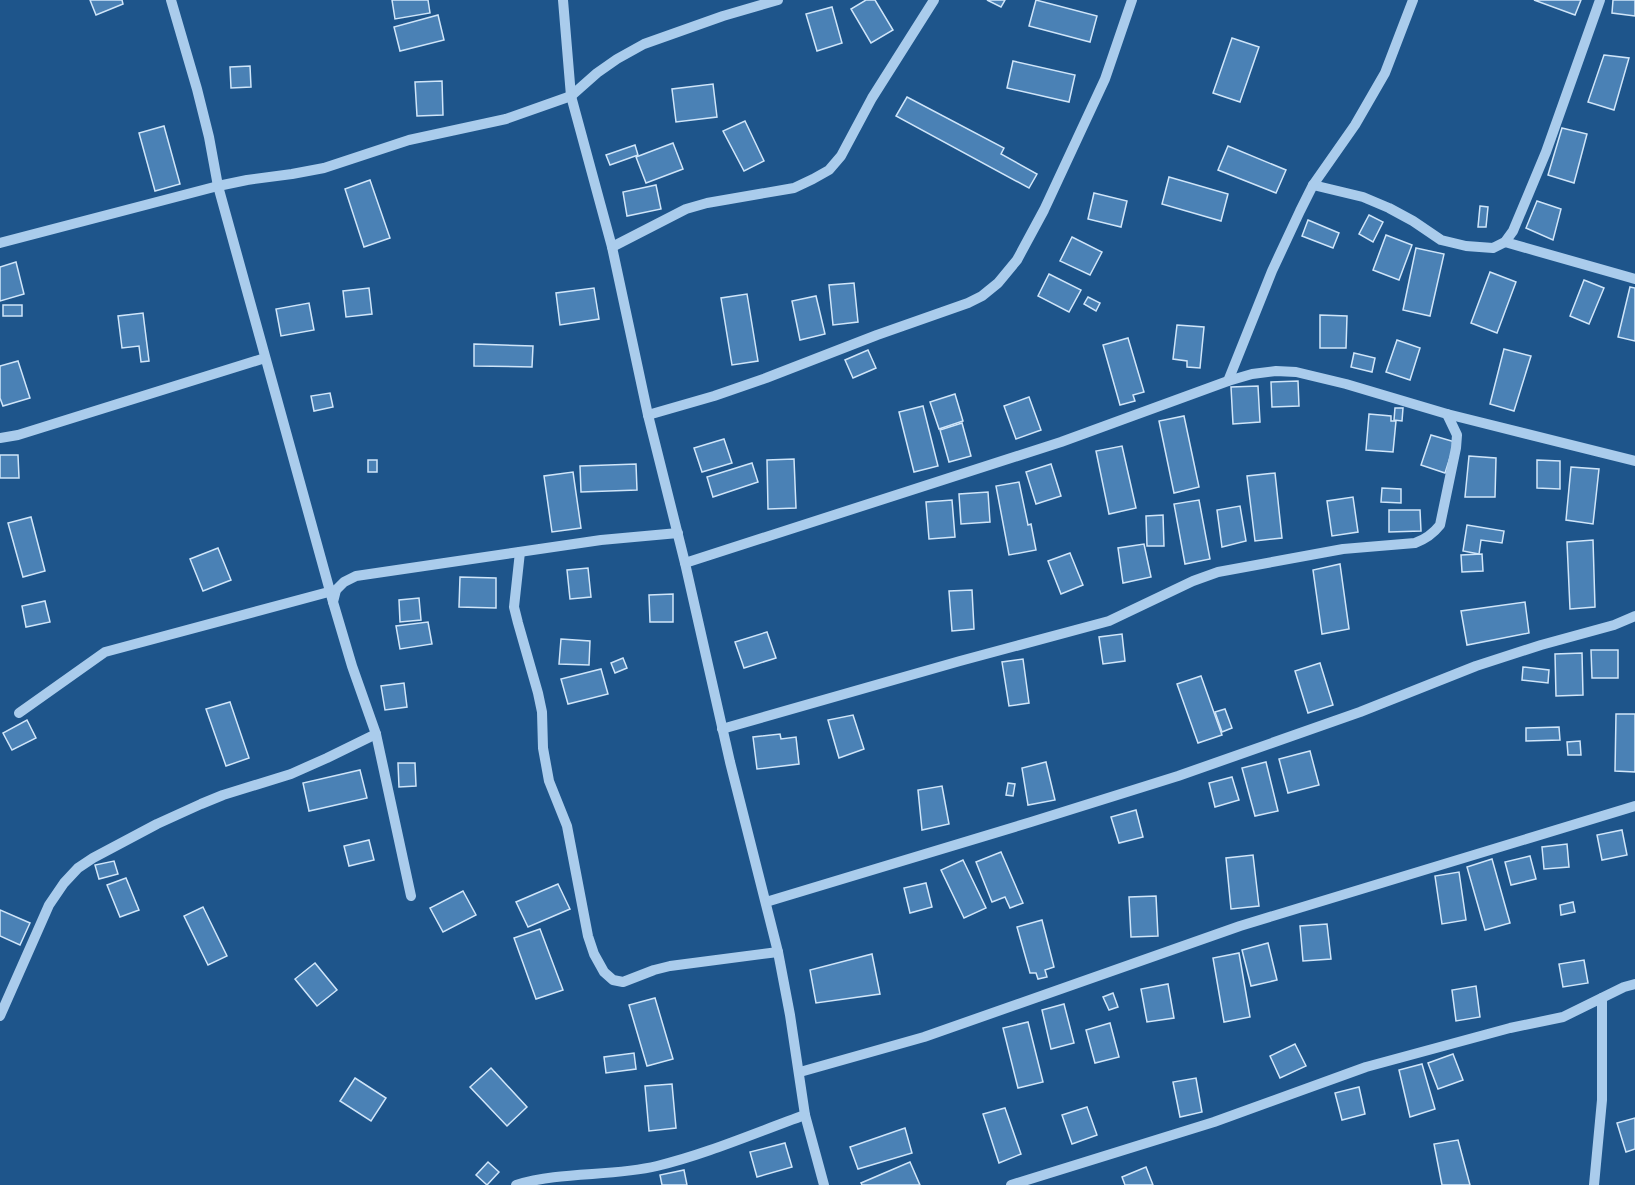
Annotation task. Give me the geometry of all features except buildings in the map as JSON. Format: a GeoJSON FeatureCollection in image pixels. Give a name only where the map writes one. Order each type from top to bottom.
{"type":"FeatureCollection","features":[{"type":"Feature","properties":{"kind":"street"},"geometry":{"type":"LineString","coordinates":[[171,0],[200,99],[218,186],[352,666],[375,734],[411,896]]}},
{"type":"Feature","properties":{"kind":"street"},"geometry":{"type":"LineString","coordinates":[[563,0],[571,96],[612,247],[648,415],[678,533],[722,729],[778,952],[800,1072],[805,1115],[824,1185]]}},
{"type":"Feature","properties":{"kind":"street"},"geometry":{"type":"LineString","coordinates":[[0,243],[218,186],[324,168],[409,140],[506,119],[571,96],[597,73],[644,44],[723,16],[778,0]]}},
{"type":"Feature","properties":{"kind":"street"},"geometry":{"type":"LineString","coordinates":[[648,415],[766,378],[982,296],[1017,260],[1044,210],[1105,79],[1132,0]]}},
{"type":"Feature","properties":{"kind":"street"},"geometry":{"type":"LineString","coordinates":[[1228,381],[1272,271],[1313,185],[1355,125],[1385,73],[1413,0]]}},
{"type":"Feature","properties":{"kind":"street"},"geometry":{"type":"LineString","coordinates":[[1313,185],[1363,196],[1413,221],[1441,240],[1466,246],[1493,248],[1505,242],[1513,231],[1546,152],[1600,0]]}},
{"type":"Feature","properties":{"kind":"street"},"geometry":{"type":"LineString","coordinates":[[612,247],[686,209],[707,203],[794,188],[829,170],[841,156],[872,98],[931,2]]}},
{"type":"Feature","properties":{"kind":"street"},"geometry":{"type":"LineString","coordinates":[[1505,242],[1635,279]]}},
{"type":"Feature","properties":{"kind":"street"},"geometry":{"type":"LineString","coordinates":[[0,438],[18,435],[266,358]]}},
{"type":"Feature","properties":{"kind":"street"},"geometry":{"type":"LineString","coordinates":[[685,563],[1062,442],[1228,381],[1252,374],[1276,371],[1296,372],[1346,384],[1447,414],[1635,461]]}},
{"type":"Feature","properties":{"kind":"street"},"geometry":{"type":"LineString","coordinates":[[722,729],[1109,621],[1193,580],[1218,572],[1343,549],[1415,543],[1434,533],[1440,525],[1457,435],[1447,414]]}},
{"type":"Feature","properties":{"kind":"street"},"geometry":{"type":"LineString","coordinates":[[20,713],[105,652],[333,595],[344,582],[356,576],[601,540],[678,533]]}},
{"type":"Feature","properties":{"kind":"street"},"geometry":{"type":"LineString","coordinates":[[520,552],[514,608],[542,712],[543,748],[549,781],[567,826],[588,936],[594,954],[604,972],[613,980],[623,982],[670,966],[778,952]]}},
{"type":"Feature","properties":{"kind":"street"},"geometry":{"type":"LineString","coordinates":[[766,902],[1178,776],[1360,712],[1476,666],[1541,645],[1614,626],[1635,616]]}},
{"type":"Feature","properties":{"kind":"street"},"geometry":{"type":"LineString","coordinates":[[0,1017],[49,905],[78,868],[157,824],[201,804],[291,774],[327,759],[375,734]]}},
{"type":"Feature","properties":{"kind":"street"},"geometry":{"type":"LineString","coordinates":[[800,1072],[924,1037],[1240,926],[1635,806]]}},
{"type":"Feature","properties":{"kind":"street"},"geometry":{"type":"LineString","coordinates":[[1011,1185],[1214,1122],[1366,1067],[1510,1028],[1556,1019],[1635,984]]}},
{"type":"Feature","properties":{"kind":"street"},"geometry":{"type":"LineString","coordinates":[[1594,1185],[1602,1100],[1602,998]]}},
{"type":"Feature","properties":{"kind":"street"},"geometry":{"type":"LineString","coordinates":[[516,1185],[543,1178],[658,1166],[805,1115]]}}]}
